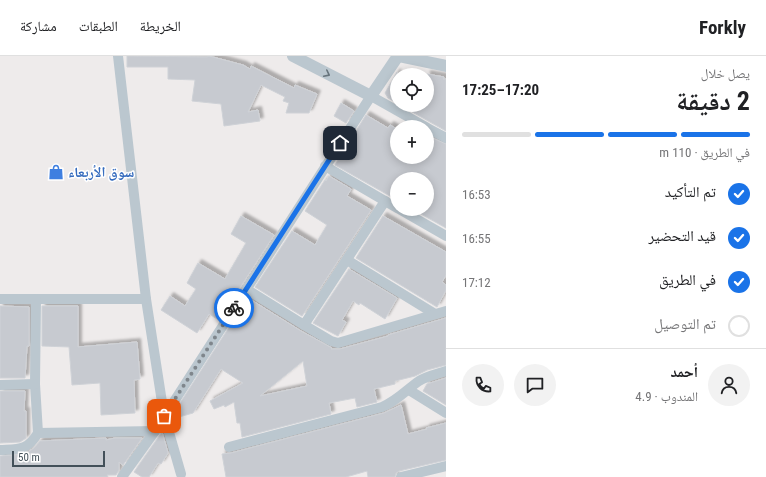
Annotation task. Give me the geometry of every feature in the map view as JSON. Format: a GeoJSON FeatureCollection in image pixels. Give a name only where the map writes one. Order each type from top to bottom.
{"type":"FeatureCollection","features":[{"type":"Feature","properties":{"kind":"street"},"geometry":{"type":"LineString","coordinates":[[118,56],[146,299],[164,416],[181,474]]}},
{"type":"Feature","properties":{"kind":"street"},"geometry":{"type":"LineString","coordinates":[[293,56],[371,96],[414,120]]}},
{"type":"Feature","properties":{"kind":"street"},"geometry":{"type":"LineString","coordinates":[[122,477],[164,416],[325,166],[398,56],[446,66]]}},
{"type":"Feature","properties":{"kind":"street"},"geometry":{"type":"LineString","coordinates":[[434,131],[446,138]]}},
{"type":"Feature","properties":{"kind":"street"},"geometry":{"type":"LineString","coordinates":[[325,166],[390,203]]}},
{"type":"Feature","properties":{"kind":"street"},"geometry":{"type":"LineString","coordinates":[[304,325],[386,201]]}},
{"type":"Feature","properties":{"kind":"street"},"geometry":{"type":"LineString","coordinates":[[412,216],[446,236]]}},
{"type":"Feature","properties":{"kind":"street"},"geometry":{"type":"LineString","coordinates":[[347,260],[435,314]]}},
{"type":"Feature","properties":{"kind":"street"},"geometry":{"type":"LineString","coordinates":[[246,289],[331,341],[338,343],[446,311]]}},
{"type":"Feature","properties":{"kind":"street"},"geometry":{"type":"LineString","coordinates":[[0,299],[146,299]]}},
{"type":"Feature","properties":{"kind":"street"},"geometry":{"type":"LineString","coordinates":[[0,450],[28,447],[38,434],[35,384],[36,299]]}},
{"type":"Feature","properties":{"kind":"street"},"geometry":{"type":"LineString","coordinates":[[229,447],[382,407],[394,401],[418,382],[427,377],[446,371]]}},
{"type":"Feature","properties":{"kind":"street"},"geometry":{"type":"LineString","coordinates":[[0,385],[35,384]]}},
{"type":"Feature","properties":{"kind":"street"},"geometry":{"type":"LineString","coordinates":[[409,390],[446,413]]}},
{"type":"Feature","properties":{"kind":"street"},"geometry":{"type":"LineString","coordinates":[[38,434],[154,431]]}},
{"type":"Feature","properties":{"kind":"street"},"geometry":{"type":"LineString","coordinates":[[401,477],[446,466]]}},
{"type":"Feature","properties":{"kind":"building"},"geometry":{"type":"Polygon","coordinates":[[[127,56],[209,56],[243,65],[250,69],[251,66],[294,88],[295,85],[317,94],[309,113],[286,113],[289,103],[283,101],[285,97],[261,85],[248,112],[258,110],[260,121],[224,126],[221,104],[192,101],[195,80],[168,79],[168,67],[127,67],[127,56]]]}},
{"type":"Feature","properties":{"kind":"building"},"geometry":{"type":"Polygon","coordinates":[[[434,75],[444,77],[443,79],[446,79],[446,131],[434,124],[434,120],[427,120],[412,112],[434,112],[434,75]]]}},
{"type":"Feature","properties":{"kind":"building"},"geometry":{"type":"Polygon","coordinates":[[[390,84],[390,99],[385,93],[390,84]]]}},
{"type":"Feature","properties":{"kind":"building"},"geometry":{"type":"Polygon","coordinates":[[[341,103],[354,111],[346,123],[334,116],[341,103]]]}},
{"type":"Feature","properties":{"kind":"building"},"geometry":{"type":"Polygon","coordinates":[[[366,115],[388,128],[390,125],[390,164],[434,164],[434,139],[446,144],[446,228],[425,216],[434,216],[434,172],[390,172],[390,196],[335,165],[366,115]]]}},
{"type":"Feature","properties":{"kind":"building"},"geometry":{"type":"Polygon","coordinates":[[[329,176],[351,189],[347,196],[371,210],[302,316],[255,287],[292,231],[315,245],[327,225],[305,211],[329,176]]]}},
{"type":"Feature","properties":{"kind":"building"},"geometry":{"type":"Polygon","coordinates":[[[241,216],[274,235],[219,320],[209,314],[197,333],[161,310],[170,296],[185,306],[196,289],[187,283],[198,263],[225,279],[246,243],[231,234],[241,216]]]}},
{"type":"Feature","properties":{"kind":"building"},"geometry":{"type":"Polygon","coordinates":[[[383,216],[446,252],[446,275],[442,282],[446,285],[446,290],[437,307],[356,258],[383,216]]]}},
{"type":"Feature","properties":{"kind":"building"},"geometry":{"type":"Polygon","coordinates":[[[349,269],[397,298],[385,319],[360,303],[359,305],[353,301],[342,320],[346,322],[338,336],[313,323],[349,269]]]}},
{"type":"Feature","properties":{"kind":"building"},"geometry":{"type":"Polygon","coordinates":[[[248,298],[301,331],[332,348],[331,349],[340,349],[446,318],[446,365],[427,370],[415,376],[395,381],[395,384],[374,389],[377,402],[357,407],[355,398],[329,403],[331,414],[242,437],[240,423],[237,423],[234,402],[225,407],[224,405],[214,409],[210,401],[243,383],[221,369],[193,413],[172,419],[171,417],[248,298]],[[303,361],[260,396],[307,386],[303,361]]]}},
{"type":"Feature","properties":{"kind":"building"},"geometry":{"type":"Polygon","coordinates":[[[0,306],[29,307],[29,346],[27,346],[25,378],[0,378],[0,306]]]}},
{"type":"Feature","properties":{"kind":"building"},"geometry":{"type":"Polygon","coordinates":[[[42,306],[78,306],[78,347],[137,342],[140,379],[134,380],[135,413],[101,415],[100,383],[72,385],[69,347],[42,346],[42,306]]]}},
{"type":"Feature","properties":{"kind":"building"},"geometry":{"type":"Polygon","coordinates":[[[446,378],[446,405],[423,391],[427,384],[446,378]]]}},
{"type":"Feature","properties":{"kind":"building"},"geometry":{"type":"Polygon","coordinates":[[[0,391],[25,391],[24,411],[26,411],[26,438],[20,442],[0,443],[0,391]]]}},
{"type":"Feature","properties":{"kind":"building"},"geometry":{"type":"Polygon","coordinates":[[[401,405],[408,434],[446,423],[446,460],[399,471],[396,473],[395,477],[368,477],[367,471],[346,477],[226,477],[222,454],[231,453],[384,413],[401,405]]]}},
{"type":"Feature","properties":{"kind":"building"},"geometry":{"type":"Polygon","coordinates":[[[162,432],[168,453],[161,464],[158,463],[149,477],[142,477],[134,472],[162,432]]]}},
{"type":"Feature","properties":{"kind":"building"},"geometry":{"type":"Polygon","coordinates":[[[106,438],[106,440],[115,438],[142,438],[123,465],[119,462],[119,470],[116,475],[107,475],[108,477],[0,477],[0,456],[25,454],[34,448],[40,441],[106,438]]]}},
{"type":"Feature","properties":{"kind":"way so far"},"geometry":{"type":"LineString","coordinates":[[164,416],[234,308]]}},
{"type":"Feature","properties":{"kind":"place","name":"سوق الأربعاء"},"geometry":{"type":"Point","coordinates":[56,172]}},
{"type":"Feature","properties":{"kind":"route"},"geometry":{"type":"LineString","coordinates":[[234,308],[340,143]]}}]}
